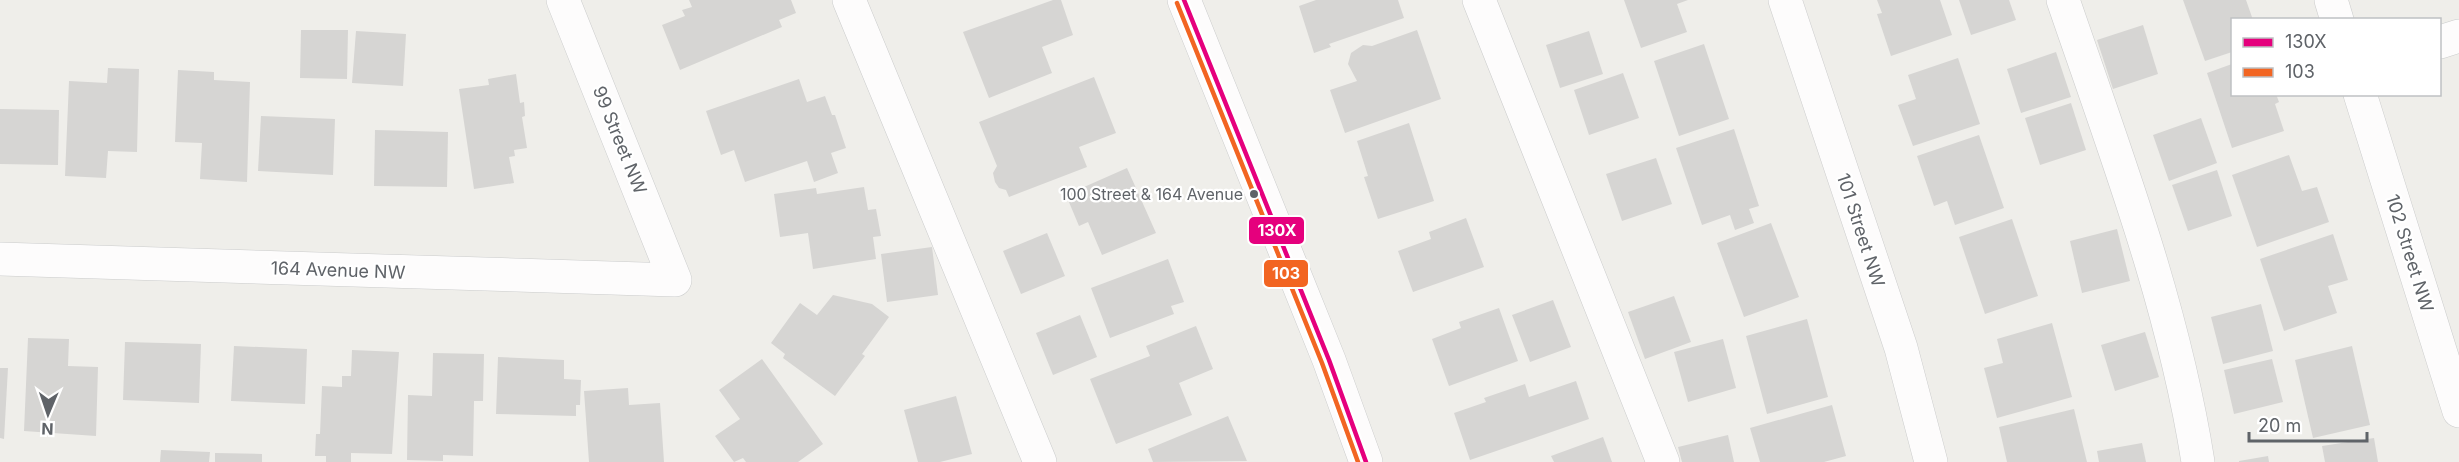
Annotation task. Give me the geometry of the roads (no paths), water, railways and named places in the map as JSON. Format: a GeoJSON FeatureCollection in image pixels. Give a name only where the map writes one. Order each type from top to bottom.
{"type":"FeatureCollection","features":[{"type":"Feature","properties":{"kind":"street","name":"99 Street NW"},"geometry":{"type":"LineString","coordinates":[[563,0],[675,280]]}},
{"type":"Feature","properties":{"kind":"street"},"geometry":{"type":"LineString","coordinates":[[849,0],[1040,462]]}},
{"type":"Feature","properties":{"kind":"street"},"geometry":{"type":"LineString","coordinates":[[1184,0],[1329,360],[1366,462]]}},
{"type":"Feature","properties":{"kind":"street"},"geometry":{"type":"LineString","coordinates":[[1479,0],[1663,462]]}},
{"type":"Feature","properties":{"kind":"street","name":"101 Street NW"},"geometry":{"type":"LineString","coordinates":[[1785,0],[1901,348],[1931,462]]}},
{"type":"Feature","properties":{"kind":"street"},"geometry":{"type":"LineString","coordinates":[[2063,0],[2153,264],[2176,350],[2198,462]]}},
{"type":"Feature","properties":{"kind":"street"},"geometry":{"type":"LineString","coordinates":[[2331,0],[2336,18]]}},
{"type":"Feature","properties":{"kind":"street"},"geometry":{"type":"LineString","coordinates":[[2441,41],[2459,36]]}},
{"type":"Feature","properties":{"kind":"street","name":"102 Street NW"},"geometry":{"type":"LineString","coordinates":[[2361,96],[2459,411]]}},
{"type":"Feature","properties":{"kind":"street","name":"164 Avenue NW"},"geometry":{"type":"LineString","coordinates":[[0,259],[675,280]]}},
{"type":"Feature","properties":{"kind":"place","name":"100 Street & 164 Avenue"},"geometry":{"type":"Point","coordinates":[1254,194]}}]}
